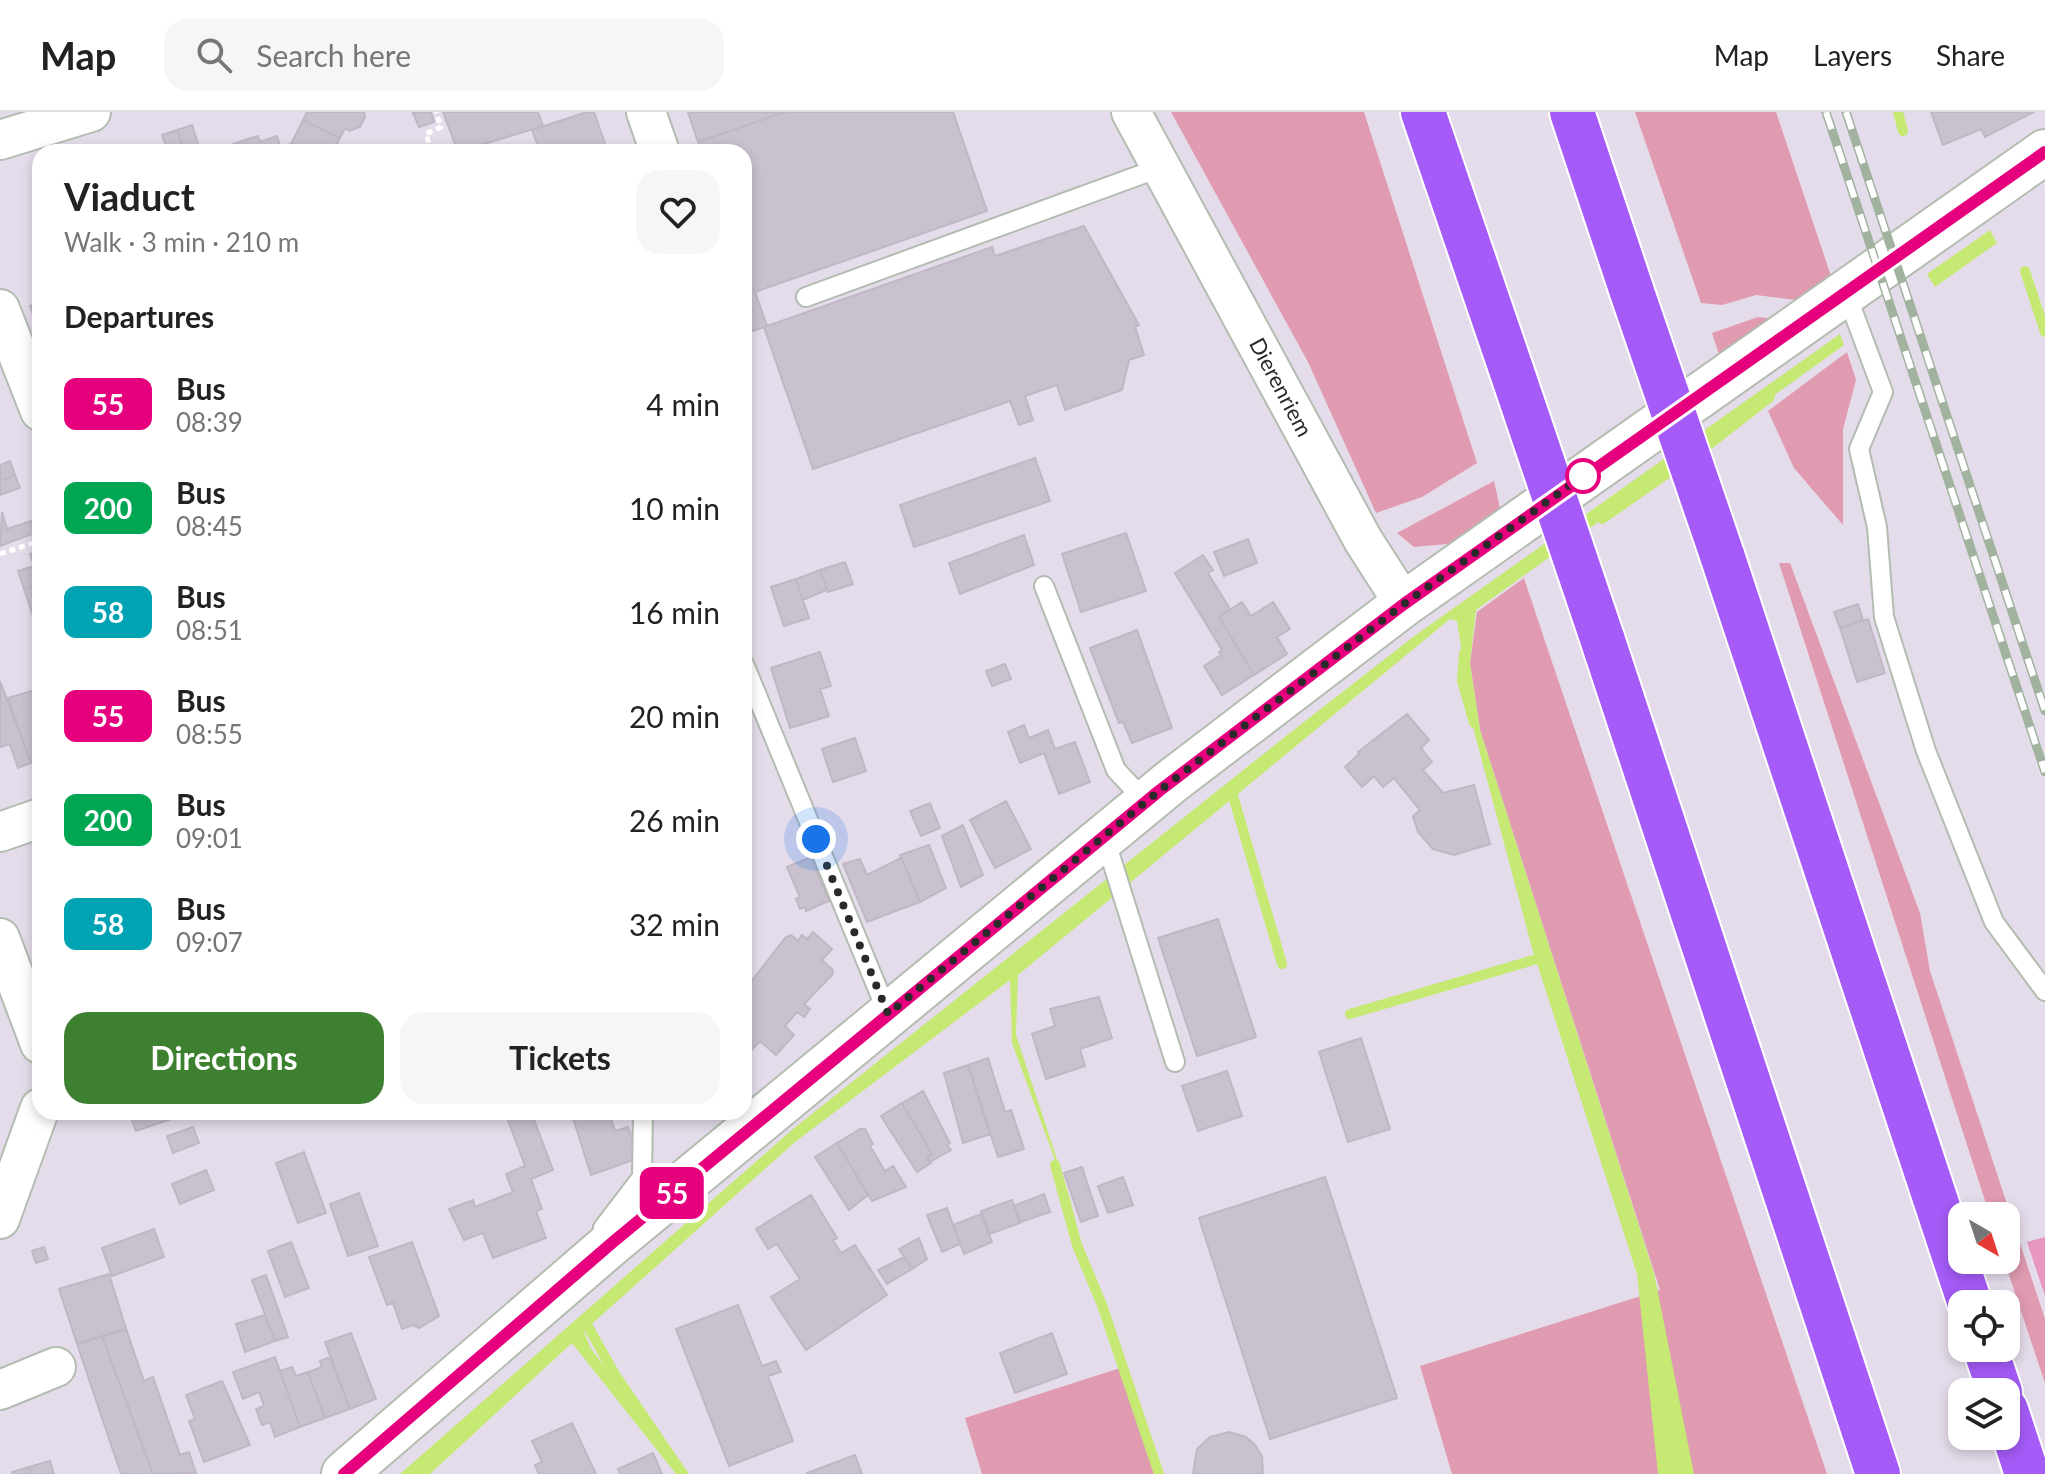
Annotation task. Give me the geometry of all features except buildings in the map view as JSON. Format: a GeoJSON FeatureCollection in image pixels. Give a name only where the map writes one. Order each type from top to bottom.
{"type":"FeatureCollection","features":[{"type":"Feature","properties":{"kind":"highway"},"geometry":{"type":"LineString","coordinates":[[1423,112],[1602,638],[1878,1474]]}},
{"type":"Feature","properties":{"kind":"highway"},"geometry":{"type":"LineString","coordinates":[[1572,112],[1965,1290]]}},
{"type":"Feature","properties":{"kind":"highway"},"geometry":{"type":"LineString","coordinates":[[2019,1450],[2027,1474]]}},
{"type":"Feature","properties":{"kind":"street"},"geometry":{"type":"LineString","coordinates":[[0,140],[91,112]]}},
{"type":"Feature","properties":{"kind":"street"},"geometry":{"type":"LineString","coordinates":[[646,112],[657,144]]}},
{"type":"Feature","properties":{"kind":"street","name":"Dierenriem"},"geometry":{"type":"LineString","coordinates":[[1131,112],[1363,540],[1404,604]]}},
{"type":"Feature","properties":{"kind":"street"},"geometry":{"type":"LineString","coordinates":[[344,1474],[613,1242],[1105,839],[1146,802],[1404,604],[2045,152]]}},
{"type":"Feature","properties":{"kind":"street"},"geometry":{"type":"LineString","coordinates":[[0,309],[32,391]]}},
{"type":"Feature","properties":{"kind":"street"},"geometry":{"type":"LineString","coordinates":[[0,832],[32,821]]}},
{"type":"Feature","properties":{"kind":"street"},"geometry":{"type":"LineString","coordinates":[[0,938],[32,1023]]}},
{"type":"Feature","properties":{"kind":"street"},"geometry":{"type":"LineString","coordinates":[[0,1219],[36,1120]]}},
{"type":"Feature","properties":{"kind":"street"},"geometry":{"type":"LineString","coordinates":[[0,1390],[56,1367]]}},
{"type":"Feature","properties":{"kind":"lane"},"geometry":{"type":"LineString","coordinates":[[806,297],[1162,167]]}},
{"type":"Feature","properties":{"kind":"lane"},"geometry":{"type":"LineString","coordinates":[[1846,293],[1883,392],[1859,449],[1877,527],[1884,617],[1926,751],[1994,922],[2045,991]]}},
{"type":"Feature","properties":{"kind":"lane"},"geometry":{"type":"LineString","coordinates":[[1044,586],[1116,770],[1146,802]]}},
{"type":"Feature","properties":{"kind":"lane"},"geometry":{"type":"LineString","coordinates":[[752,683],[888,1014]]}},
{"type":"Feature","properties":{"kind":"lane"},"geometry":{"type":"LineString","coordinates":[[1105,839],[1175,1062]]}},
{"type":"Feature","properties":{"kind":"lane"},"geometry":{"type":"LineString","coordinates":[[613,1242],[603,1228],[642,1177],[643,1120]]}},
{"type":"Feature","properties":{"kind":"path"},"geometry":{"type":"LineString","coordinates":[[429,144],[426,134],[441,127],[436,112]]}},
{"type":"Feature","properties":{"kind":"path"},"geometry":{"type":"LineString","coordinates":[[0,554],[32,544]]}},
{"type":"Feature","properties":{"kind":"shaded area"},"geometry":{"type":"Polygon","coordinates":[[[1171,112],[1364,112],[1477,463],[1422,497],[1376,513],[1308,362],[1171,112]]]}},
{"type":"Feature","properties":{"kind":"shaded area"},"geometry":{"type":"Polygon","coordinates":[[[1635,112],[1776,112],[1832,279],[1803,301],[1756,295],[1722,305],[1701,303],[1635,112]]]}},
{"type":"Feature","properties":{"kind":"shaded area"},"geometry":{"type":"Polygon","coordinates":[[[1990,230],[1997,243],[1935,287],[1927,274],[1990,230]]]}},
{"type":"Feature","properties":{"kind":"shaded area"},"geometry":{"type":"Polygon","coordinates":[[[1758,317],[1778,319],[1720,358],[1712,333],[1758,317]]]}},
{"type":"Feature","properties":{"kind":"shaded area"},"geometry":{"type":"Polygon","coordinates":[[[1840,334],[1844,345],[1476,610],[1470,663],[1480,730],[1654,1273],[1694,1474],[1658,1474],[1637,1274],[1532,948],[1474,731],[1457,621],[1450,619],[1018,975],[1016,1035],[1076,1217],[1012,1043],[1010,980],[795,1142],[584,1331],[590,1347],[685,1474],[676,1474],[572,1343],[430,1474],[400,1474],[793,1129],[1286,736],[1413,637],[1840,334]]]}},
{"type":"Feature","properties":{"kind":"shaded area"},"geometry":{"type":"Polygon","coordinates":[[[1847,352],[1856,380],[1843,429],[1843,525],[1794,468],[1768,411],[1847,352]]]}},
{"type":"Feature","properties":{"kind":"shaded area"},"geometry":{"type":"Polygon","coordinates":[[[1494,481],[1502,517],[1460,543],[1414,547],[1397,533],[1494,481]]]}},
{"type":"Feature","properties":{"kind":"shaded area"},"geometry":{"type":"Polygon","coordinates":[[[1779,563],[1790,563],[1920,913],[1930,971],[2006,1202],[1985,1202],[1779,563]]]}},
{"type":"Feature","properties":{"kind":"shaded area"},"geometry":{"type":"Polygon","coordinates":[[[1524,578],[1827,1474],[1452,1474],[1420,1366],[1660,1290],[1480,730],[1470,663],[1477,612],[1524,578]]]}},
{"type":"Feature","properties":{"kind":"shaded area"},"geometry":{"type":"Polygon","coordinates":[[[2045,1237],[2045,1296],[2027,1242],[2045,1237]]]}},
{"type":"Feature","properties":{"kind":"shaded area"},"geometry":{"type":"Polygon","coordinates":[[[2020,1243],[2045,1319],[2045,1383],[2020,1308],[2020,1290],[2014,1290],[2009,1274],[2020,1274],[2020,1243]]]}},
{"type":"Feature","properties":{"kind":"shaded area"},"geometry":{"type":"Polygon","coordinates":[[[1120,1368],[1155,1474],[982,1474],[965,1418],[1120,1368]]]}},
{"type":"Feature","properties":{"kind":"waterway"},"geometry":{"type":"LineString","coordinates":[[1898,112],[1903,131]]}},
{"type":"Feature","properties":{"kind":"waterway"},"geometry":{"type":"LineString","coordinates":[[2025,271],[2045,332]]}},
{"type":"Feature","properties":{"kind":"waterway"},"geometry":{"type":"LineString","coordinates":[[1698,453],[1770,397]]}},
{"type":"Feature","properties":{"kind":"waterway"},"geometry":{"type":"LineString","coordinates":[[1602,519],[1681,464]]}},
{"type":"Feature","properties":{"kind":"waterway"},"geometry":{"type":"LineString","coordinates":[[1464,653],[1462,681],[1474,723]]}},
{"type":"Feature","properties":{"kind":"waterway"},"geometry":{"type":"LineString","coordinates":[[1231,789],[1282,964]]}},
{"type":"Feature","properties":{"kind":"waterway"},"geometry":{"type":"LineString","coordinates":[[1350,1014],[1547,956]]}},
{"type":"Feature","properties":{"kind":"waterway"},"geometry":{"type":"LineString","coordinates":[[1055,1165],[1077,1245],[1102,1305],[1159,1474]]}},
{"type":"Feature","properties":{"kind":"waterway"},"geometry":{"type":"LineString","coordinates":[[585,1321],[614,1373],[683,1474]]}},
{"type":"Feature","properties":{"kind":"railway"},"geometry":{"type":"LineString","coordinates":[[1826,112],[2045,772]]}},
{"type":"Feature","properties":{"kind":"railway"},"geometry":{"type":"LineString","coordinates":[[1846,112],[2045,711]]}},
{"type":"Feature","properties":{"kind":"bus line","name":"55"},"geometry":{"type":"LineString","coordinates":[[344,1474],[613,1242],[1105,839],[1159,791],[1404,604],[2045,152]]}},
{"type":"Feature","properties":{"kind":"route"},"geometry":{"type":"LineString","coordinates":[[816,839],[888,1014],[1105,839],[1159,791],[1404,604],[1583,476]]}}]}
